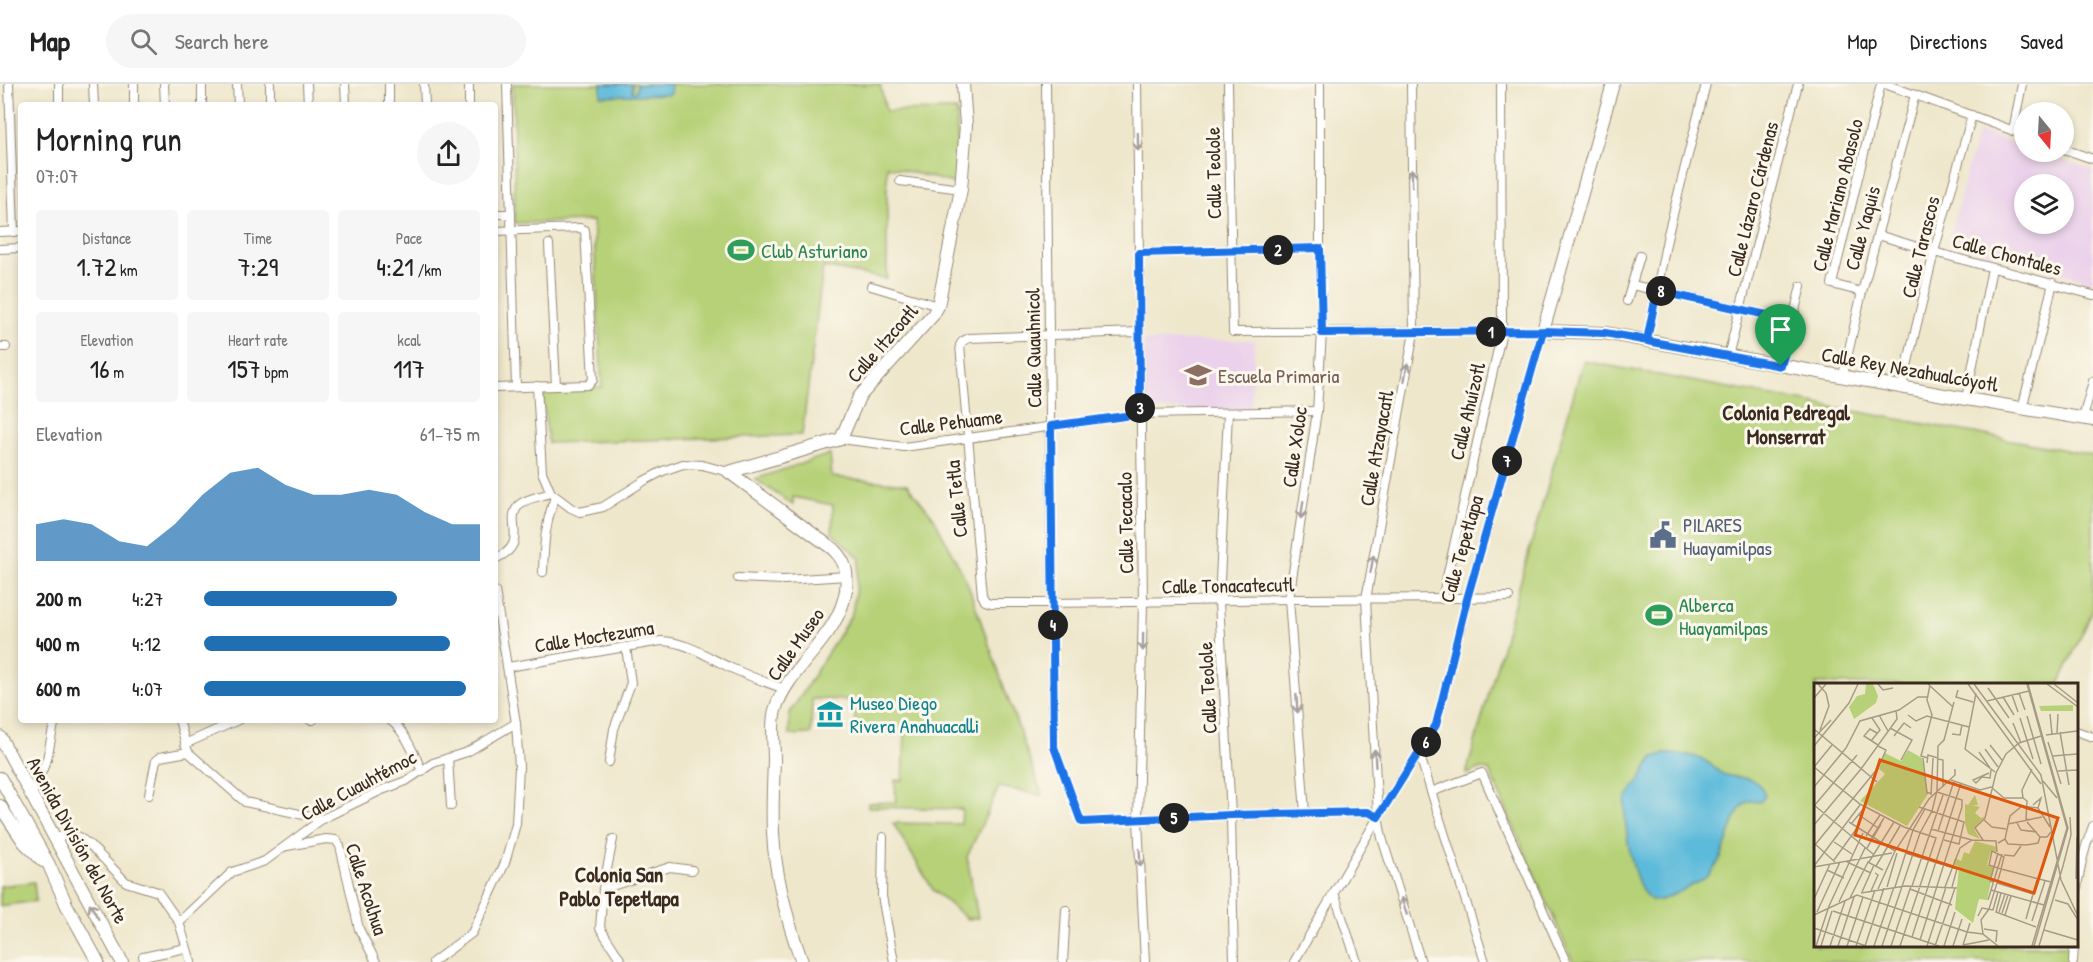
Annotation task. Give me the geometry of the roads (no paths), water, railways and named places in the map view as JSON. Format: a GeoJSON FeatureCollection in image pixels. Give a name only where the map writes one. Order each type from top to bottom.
{"type":"FeatureCollection","features":[{"type":"Feature","properties":{"kind":"street"},"geometry":{"type":"LineString","coordinates":[[0,232],[17,231],[9,84]]}},
{"type":"Feature","properties":{"kind":"street"},"geometry":{"type":"LineString","coordinates":[[59,84],[59,102]]}},
{"type":"Feature","properties":{"kind":"street"},"geometry":{"type":"LineString","coordinates":[[93,84],[94,102]]}},
{"type":"Feature","properties":{"kind":"street"},"geometry":{"type":"LineString","coordinates":[[134,84],[134,102]]}},
{"type":"Feature","properties":{"kind":"street"},"geometry":{"type":"LineString","coordinates":[[164,84],[165,102]]}},
{"type":"Feature","properties":{"kind":"street"},"geometry":{"type":"LineString","coordinates":[[202,84],[202,102]]}},
{"type":"Feature","properties":{"kind":"street"},"geometry":{"type":"LineString","coordinates":[[237,84],[238,102]]}},
{"type":"Feature","properties":{"kind":"street"},"geometry":{"type":"LineString","coordinates":[[270,84],[270,102]]}},
{"type":"Feature","properties":{"kind":"street"},"geometry":{"type":"LineString","coordinates":[[307,84],[308,102]]}},
{"type":"Feature","properties":{"kind":"street"},"geometry":{"type":"LineString","coordinates":[[345,84],[346,102]]}},
{"type":"Feature","properties":{"kind":"street"},"geometry":{"type":"LineString","coordinates":[[389,84],[389,102]]}},
{"type":"Feature","properties":{"kind":"street"},"geometry":{"type":"LineString","coordinates":[[424,84],[425,102]]}},
{"type":"Feature","properties":{"kind":"street"},"geometry":{"type":"LineString","coordinates":[[469,84],[469,102]]}},
{"type":"Feature","properties":{"kind":"street"},"geometry":{"type":"LineString","coordinates":[[507,84],[516,387]]}},
{"type":"Feature","properties":{"kind":"street","name":"Calle Itzcoatl"},"geometry":{"type":"LineString","coordinates":[[841,439],[859,398],[933,315],[938,306],[961,189],[966,125],[963,84]]}},
{"type":"Feature","properties":{"kind":"street","name":"Calle Quauhnicol"},"geometry":{"type":"LineString","coordinates":[[1046,84],[1055,752],[1082,822],[1138,820]]}},
{"type":"Feature","properties":{"kind":"street","name":"Calle Tecacalo"},"geometry":{"type":"LineString","coordinates":[[1137,84],[1143,603],[1138,820],[1145,962]]}},
{"type":"Feature","properties":{"kind":"street","name":"Calle Teolole"},"geometry":{"type":"LineString","coordinates":[[1228,84],[1233,333],[1322,333]]}},
{"type":"Feature","properties":{"kind":"street","name":"Calle Xoloc"},"geometry":{"type":"LineString","coordinates":[[1305,813],[1289,599],[1317,411],[1322,333],[1320,84]]}},
{"type":"Feature","properties":{"kind":"street","name":"Calle Atzayacatl"},"geometry":{"type":"LineString","coordinates":[[1411,84],[1414,332],[1366,599],[1378,817],[1382,838],[1422,962]]}},
{"type":"Feature","properties":{"kind":"street","name":"Calle Ahuízotl"},"geometry":{"type":"LineString","coordinates":[[1442,599],[1502,332],[1501,84]]}},
{"type":"Feature","properties":{"kind":"street","name":"Calle Tepetlapa"},"geometry":{"type":"LineString","coordinates":[[1294,962],[1378,817],[1436,725],[1467,599],[1613,84]]}},
{"type":"Feature","properties":{"kind":"street"},"geometry":{"type":"LineString","coordinates":[[1647,340],[1668,234],[1706,84]]}},
{"type":"Feature","properties":{"kind":"street","name":"Calle Lázaro Cárdenas"},"geometry":{"type":"LineString","coordinates":[[1728,356],[1798,84]]}},
{"type":"Feature","properties":{"kind":"street"},"geometry":{"type":"LineString","coordinates":[[1883,84],[2013,131],[2022,84]]}},
{"type":"Feature","properties":{"kind":"street","name":"Calle Mariano Abasolo"},"geometry":{"type":"LineString","coordinates":[[1862,292],[1832,284],[1883,84]]}},
{"type":"Feature","properties":{"kind":"street","name":"Calle Yaquis"},"geometry":{"type":"LineString","coordinates":[[1843,374],[1862,292],[1915,95]]}},
{"type":"Feature","properties":{"kind":"street","name":"Calle Tarascos"},"geometry":{"type":"LineString","coordinates":[[1902,387],[1934,252],[1972,115]]}},
{"type":"Feature","properties":{"kind":"street"},"geometry":{"type":"LineString","coordinates":[[2074,152],[2093,159]]}},
{"type":"Feature","properties":{"kind":"street"},"geometry":{"type":"LineString","coordinates":[[900,181],[961,189]]}},
{"type":"Feature","properties":{"kind":"street"},"geometry":{"type":"LineString","coordinates":[[498,214],[511,214]]}},
{"type":"Feature","properties":{"kind":"street"},"geometry":{"type":"LineString","coordinates":[[498,231],[580,228],[585,230],[593,380],[588,385],[498,387]]}},
{"type":"Feature","properties":{"kind":"street","name":"Calle Chontales"},"geometry":{"type":"LineString","coordinates":[[1878,235],[2093,295]]}},
{"type":"Feature","properties":{"kind":"street"},"geometry":{"type":"LineString","coordinates":[[549,244],[556,386]]}},
{"type":"Feature","properties":{"kind":"street"},"geometry":{"type":"LineString","coordinates":[[0,249],[18,248]]}},
{"type":"Feature","properties":{"kind":"street"},"geometry":{"type":"LineString","coordinates":[[1139,253],[1320,248]]}},
{"type":"Feature","properties":{"kind":"street"},"geometry":{"type":"LineString","coordinates":[[1627,301],[1640,256]]}},
{"type":"Feature","properties":{"kind":"street"},"geometry":{"type":"LineString","coordinates":[[1966,399],[1991,273]]}},
{"type":"Feature","properties":{"kind":"street"},"geometry":{"type":"LineString","coordinates":[[2022,409],[2053,284]]}},
{"type":"Feature","properties":{"kind":"street"},"geometry":{"type":"LineString","coordinates":[[1632,285],[1794,321]]}},
{"type":"Feature","properties":{"kind":"street"},"geometry":{"type":"LineString","coordinates":[[871,286],[938,306]]}},
{"type":"Feature","properties":{"kind":"street"},"geometry":{"type":"LineString","coordinates":[[1781,366],[1801,286]]}},
{"type":"Feature","properties":{"kind":"street"},"geometry":{"type":"LineString","coordinates":[[1322,333],[1543,331]]}},
{"type":"Feature","properties":{"kind":"street","name":"Calle Rey Nezahualcóyotl"},"geometry":{"type":"LineString","coordinates":[[1543,331],[1605,333],[2088,419]]}},
{"type":"Feature","properties":{"kind":"street"},"geometry":{"type":"LineString","coordinates":[[1049,335],[1139,332]]}},
{"type":"Feature","properties":{"kind":"street","name":"Calle Tetla"},"geometry":{"type":"LineString","coordinates":[[991,603],[985,601],[982,595],[960,345],[963,340],[969,338],[1049,335]]}},
{"type":"Feature","properties":{"kind":"street"},"geometry":{"type":"LineString","coordinates":[[2088,419],[2093,381]]}},
{"type":"Feature","properties":{"kind":"street"},"geometry":{"type":"LineString","coordinates":[[537,386],[542,472],[553,495],[580,512],[603,507],[663,471],[683,465],[702,465],[729,472],[833,549],[842,558],[847,576],[784,579],[738,578]]}},
{"type":"Feature","properties":{"kind":"street","name":"Calle Pehuame"},"geometry":{"type":"LineString","coordinates":[[841,439],[904,447],[1140,414],[1317,411]]}},
{"type":"Feature","properties":{"kind":"street","name":"Calle Teolole"},"geometry":{"type":"LineString","coordinates":[[1228,413],[1219,602],[1231,815],[1234,962]]}},
{"type":"Feature","properties":{"kind":"street"},"geometry":{"type":"LineString","coordinates":[[729,472],[841,439]]}},
{"type":"Feature","properties":{"kind":"street"},"geometry":{"type":"LineString","coordinates":[[498,559],[506,555],[513,546],[515,512],[520,504],[553,495]]}},
{"type":"Feature","properties":{"kind":"street"},"geometry":{"type":"LineString","coordinates":[[543,572],[544,533],[553,495]]}},
{"type":"Feature","properties":{"kind":"street","name":"Calle Museo"},"geometry":{"type":"LineString","coordinates":[[802,962],[789,926],[773,834],[774,712],[784,689],[836,622],[844,604],[847,576]]}},
{"type":"Feature","properties":{"kind":"street","name":"Calle Tonacatecutl"},"geometry":{"type":"LineString","coordinates":[[991,603],[1509,597]]}},
{"type":"Feature","properties":{"kind":"street"},"geometry":{"type":"LineString","coordinates":[[433,962],[472,933],[506,863],[516,824],[519,767],[516,723],[498,609]]}},
{"type":"Feature","properties":{"kind":"street","name":"Calle Moctezuma"},"geometry":{"type":"LineString","coordinates":[[508,667],[661,641],[693,647],[730,668],[784,689]]}},
{"type":"Feature","properties":{"kind":"street"},"geometry":{"type":"LineString","coordinates":[[609,762],[614,729],[631,683],[626,647]]}},
{"type":"Feature","properties":{"kind":"street"},"geometry":{"type":"LineString","coordinates":[[32,795],[47,759],[55,723]]}},
{"type":"Feature","properties":{"kind":"street"},"geometry":{"type":"LineString","coordinates":[[180,723],[187,748],[244,802],[322,819]]}},
{"type":"Feature","properties":{"kind":"street"},"geometry":{"type":"LineString","coordinates":[[149,795],[156,760],[187,748],[233,723]]}},
{"type":"Feature","properties":{"kind":"street"},"geometry":{"type":"LineString","coordinates":[[394,723],[411,747],[422,771]]}},
{"type":"Feature","properties":{"kind":"street","name":"Calle Cuauhtémoc"},"geometry":{"type":"LineString","coordinates":[[179,922],[232,872],[266,861],[283,846],[322,819],[406,781],[433,763],[467,752],[516,723]]}},
{"type":"Feature","properties":{"kind":"street"},"geometry":{"type":"LineString","coordinates":[[2078,731],[2093,737]]}},
{"type":"Feature","properties":{"kind":"street","name":"Avenida División del Norte"},"geometry":{"type":"LineString","coordinates":[[0,737],[123,962]]}},
{"type":"Feature","properties":{"kind":"street"},"geometry":{"type":"LineString","coordinates":[[1419,753],[1485,962]]}},
{"type":"Feature","properties":{"kind":"street"},"geometry":{"type":"LineString","coordinates":[[448,758],[451,806]]}},
{"type":"Feature","properties":{"kind":"street"},"geometry":{"type":"LineString","coordinates":[[1431,792],[1482,773],[1566,962]]}},
{"type":"Feature","properties":{"kind":"street","name":"Avenida División del Norte"},"geometry":{"type":"LineString","coordinates":[[0,778],[49,865],[67,906],[98,962]]}},
{"type":"Feature","properties":{"kind":"street","name":"Avenida División del Norte"},"geometry":{"type":"LineString","coordinates":[[1,809],[24,843],[49,865]]}},
{"type":"Feature","properties":{"kind":"street"},"geometry":{"type":"LineString","coordinates":[[1138,820],[1368,812],[1378,817]]}},
{"type":"Feature","properties":{"kind":"street"},"geometry":{"type":"LineString","coordinates":[[2078,872],[2093,826]]}},
{"type":"Feature","properties":{"kind":"street"},"geometry":{"type":"LineString","coordinates":[[55,837],[76,835],[90,845],[126,882],[158,892],[179,922],[191,962]]}},
{"type":"Feature","properties":{"kind":"street"},"geometry":{"type":"LineString","coordinates":[[883,837],[882,896],[894,962]]}},
{"type":"Feature","properties":{"kind":"street","name":"Calle Acolhua"},"geometry":{"type":"LineString","coordinates":[[283,846],[326,839],[336,840],[340,846],[359,929],[376,962]]}},
{"type":"Feature","properties":{"kind":"street"},"geometry":{"type":"LineString","coordinates":[[613,839],[603,889],[600,928],[622,962]]}},
{"type":"Feature","properties":{"kind":"street"},"geometry":{"type":"LineString","coordinates":[[603,889],[670,867],[692,870]]}},
{"type":"Feature","properties":{"kind":"street"},"geometry":{"type":"LineString","coordinates":[[1334,893],[1357,962]]}},
{"type":"Feature","properties":{"kind":"street"},"geometry":{"type":"LineString","coordinates":[[1063,962],[1066,910]]}},
{"type":"Feature","properties":{"kind":"street"},"geometry":{"type":"LineString","coordinates":[[2073,962],[2074,947]]}},
{"type":"Feature","properties":{"kind":"street"},"geometry":{"type":"LineString","coordinates":[[143,957],[186,948]]}},
{"type":"Feature","properties":{"kind":"water"},"geometry":{"type":"Polygon","coordinates":[[[601,84],[632,84],[634,92],[637,84],[671,84],[670,94],[601,96],[601,84]]]}},
{"type":"Feature","properties":{"kind":"water"},"geometry":{"type":"Polygon","coordinates":[[[1665,754],[1697,757],[1723,774],[1755,781],[1765,796],[1760,802],[1750,801],[1742,806],[1723,852],[1709,875],[1676,894],[1655,901],[1647,897],[1635,873],[1628,841],[1625,803],[1654,757],[1665,754]]]}},
{"type":"Feature","properties":{"kind":"place","name":"Club Asturiano"},"geometry":{"type":"Point","coordinates":[741,250]}},
{"type":"Feature","properties":{"kind":"place","name":"Escuela Primaria"},"geometry":{"type":"Point","coordinates":[1198,375]}},
{"type":"Feature","properties":{"kind":"place","name":"PILARES Huayamilpas"},"geometry":{"type":"Point","coordinates":[1663,535]}},
{"type":"Feature","properties":{"kind":"place","name":"Alberca Huayamilpas"},"geometry":{"type":"Point","coordinates":[1659,615]}},
{"type":"Feature","properties":{"kind":"place","name":"Museo Diego Rivera Anahuacalli"},"geometry":{"type":"Point","coordinates":[830,714]}},
{"type":"Feature","properties":{"kind":"district","name":"Colonia Pedregal Monserrat"},"geometry":{"type":"Point","coordinates":[1786,424]}},
{"type":"Feature","properties":{"kind":"district","name":"Colonia San Pablo Tepetlapa"},"geometry":{"type":"Point","coordinates":[619,886]}}]}
